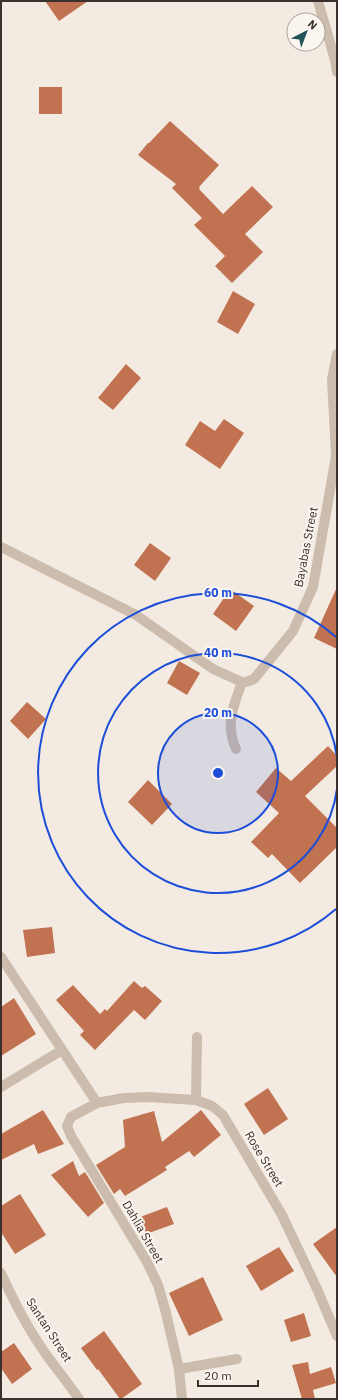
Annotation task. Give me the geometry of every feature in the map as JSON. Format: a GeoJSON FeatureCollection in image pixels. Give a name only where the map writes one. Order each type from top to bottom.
{"type":"FeatureCollection","features":[{"type":"Feature","properties":{"kind":"street"},"geometry":{"type":"LineString","coordinates":[[318,1],[337,72]]}},
{"type":"Feature","properties":{"kind":"street","name":"Bayabas Street"},"geometry":{"type":"LineString","coordinates":[[242,682],[254,679],[293,631],[313,587],[336,456],[332,379],[337,354]]}},
{"type":"Feature","properties":{"kind":"street"},"geometry":{"type":"LineString","coordinates":[[1,547],[136,615],[213,669],[242,682],[232,708],[230,727],[236,749]]}},
{"type":"Feature","properties":{"kind":"street"},"geometry":{"type":"LineString","coordinates":[[1,957],[97,1103]]}},
{"type":"Feature","properties":{"kind":"street"},"geometry":{"type":"LineString","coordinates":[[196,1100],[197,1037]]}},
{"type":"Feature","properties":{"kind":"street"},"geometry":{"type":"LineString","coordinates":[[1,1087],[62,1050]]}},
{"type":"Feature","properties":{"kind":"street","name":"Rose Street"},"geometry":{"type":"LineString","coordinates":[[97,1103],[124,1098],[147,1097],[196,1100],[212,1106],[223,1114],[282,1215],[317,1289],[337,1336]]}},
{"type":"Feature","properties":{"kind":"street","name":"Dahlia Street"},"geometry":{"type":"LineString","coordinates":[[97,1103],[71,1117],[67,1126],[71,1136],[147,1262],[158,1285],[179,1369],[182,1399]]}},
{"type":"Feature","properties":{"kind":"street","name":"Santan Street"},"geometry":{"type":"LineString","coordinates":[[1,1273],[29,1328],[47,1356],[69,1383],[79,1399]]}},
{"type":"Feature","properties":{"kind":"street"},"geometry":{"type":"LineString","coordinates":[[179,1369],[237,1359]]}},
{"type":"Feature","properties":{"kind":"building"},"geometry":{"type":"Polygon","coordinates":[[[45,1],[88,1],[59,21],[45,1]]]}},
{"type":"Feature","properties":{"kind":"building"},"geometry":{"type":"Polygon","coordinates":[[[39,87],[62,87],[62,114],[39,114],[39,87]]]}},
{"type":"Feature","properties":{"kind":"building"},"geometry":{"type":"Polygon","coordinates":[[[170,121],[219,165],[199,187],[199,189],[223,214],[252,186],[273,207],[245,234],[263,252],[232,283],[215,266],[225,256],[194,225],[202,218],[172,188],[176,184],[138,155],[170,121]]]}},
{"type":"Feature","properties":{"kind":"building"},"geometry":{"type":"Polygon","coordinates":[[[233,291],[255,304],[238,334],[217,322],[233,291]]]}},
{"type":"Feature","properties":{"kind":"building"},"geometry":{"type":"Polygon","coordinates":[[[126,364],[141,378],[113,410],[98,398],[126,364]]]}},
{"type":"Feature","properties":{"kind":"building"},"geometry":{"type":"Polygon","coordinates":[[[224,419],[244,433],[220,469],[185,445],[200,421],[215,431],[224,419]]]}},
{"type":"Feature","properties":{"kind":"building"},"geometry":{"type":"Polygon","coordinates":[[[150,543],[171,558],[155,581],[134,565],[150,543]]]}},
{"type":"Feature","properties":{"kind":"building"},"geometry":{"type":"Polygon","coordinates":[[[337,587],[337,649],[314,638],[337,587]]]}},
{"type":"Feature","properties":{"kind":"building"},"geometry":{"type":"Polygon","coordinates":[[[230,589],[254,606],[236,631],[213,614],[230,589]]]}},
{"type":"Feature","properties":{"kind":"building"},"geometry":{"type":"Polygon","coordinates":[[[179,661],[200,673],[187,695],[167,683],[179,661]]]}},
{"type":"Feature","properties":{"kind":"building"},"geometry":{"type":"Polygon","coordinates":[[[27,702],[46,719],[28,739],[10,721],[27,702]]]}},
{"type":"Feature","properties":{"kind":"building"},"geometry":{"type":"Polygon","coordinates":[[[328,746],[337,756],[337,766],[305,796],[337,828],[337,847],[300,883],[272,854],[268,858],[251,842],[279,813],[256,792],[276,768],[291,781],[328,746]]]}},
{"type":"Feature","properties":{"kind":"building"},"geometry":{"type":"Polygon","coordinates":[[[148,780],[172,804],[152,825],[128,802],[148,780]]]}},
{"type":"Feature","properties":{"kind":"building"},"geometry":{"type":"Polygon","coordinates":[[[52,927],[55,953],[27,957],[23,930],[52,927]]]}},
{"type":"Feature","properties":{"kind":"building"},"geometry":{"type":"Polygon","coordinates":[[[134,981],[142,988],[145,986],[162,1001],[145,1020],[134,1010],[95,1050],[80,1035],[84,1031],[56,1000],[73,985],[100,1014],[105,1009],[107,1011],[134,981]]]}},
{"type":"Feature","properties":{"kind":"building"},"geometry":{"type":"Polygon","coordinates":[[[14,998],[36,1034],[1,1056],[1,1007],[14,998]]]}},
{"type":"Feature","properties":{"kind":"building"},"geometry":{"type":"Polygon","coordinates":[[[268,1088],[288,1119],[264,1135],[244,1104],[268,1088]]]}},
{"type":"Feature","properties":{"kind":"building"},"geometry":{"type":"Polygon","coordinates":[[[43,1110],[64,1144],[38,1154],[34,1144],[1,1160],[1,1134],[43,1110]]]}},
{"type":"Feature","properties":{"kind":"building"},"geometry":{"type":"Polygon","coordinates":[[[201,1110],[221,1135],[194,1157],[189,1151],[165,1167],[167,1170],[125,1196],[120,1189],[114,1194],[96,1165],[125,1147],[123,1120],[154,1111],[162,1142],[201,1110]]]}},
{"type":"Feature","properties":{"kind":"building"},"geometry":{"type":"Polygon","coordinates":[[[73,1161],[79,1176],[85,1172],[104,1203],[88,1217],[51,1175],[73,1161]]]}},
{"type":"Feature","properties":{"kind":"building"},"geometry":{"type":"Polygon","coordinates":[[[20,1194],[46,1235],[15,1254],[1,1232],[1,1206],[20,1194]]]}},
{"type":"Feature","properties":{"kind":"building"},"geometry":{"type":"Polygon","coordinates":[[[167,1207],[174,1224],[146,1234],[140,1217],[167,1207]]]}},
{"type":"Feature","properties":{"kind":"building"},"geometry":{"type":"Polygon","coordinates":[[[337,1227],[337,1277],[313,1244],[337,1227]]]}},
{"type":"Feature","properties":{"kind":"building"},"geometry":{"type":"Polygon","coordinates":[[[279,1247],[294,1271],[261,1291],[246,1266],[279,1247]]]}},
{"type":"Feature","properties":{"kind":"building"},"geometry":{"type":"Polygon","coordinates":[[[203,1277],[223,1320],[189,1336],[169,1293],[203,1277]]]}},
{"type":"Feature","properties":{"kind":"building"},"geometry":{"type":"Polygon","coordinates":[[[304,1313],[311,1336],[291,1342],[284,1320],[304,1313]]]}},
{"type":"Feature","properties":{"kind":"building"},"geometry":{"type":"Polygon","coordinates":[[[104,1331],[142,1384],[121,1399],[81,1348],[104,1331]]]}},
{"type":"Feature","properties":{"kind":"building"},"geometry":{"type":"Polygon","coordinates":[[[14,1343],[32,1369],[12,1384],[1,1368],[1,1352],[14,1343]]]}},
{"type":"Feature","properties":{"kind":"building"},"geometry":{"type":"Polygon","coordinates":[[[308,1362],[310,1374],[331,1367],[336,1383],[313,1390],[315,1399],[302,1399],[292,1365],[308,1362]]]}}]}
